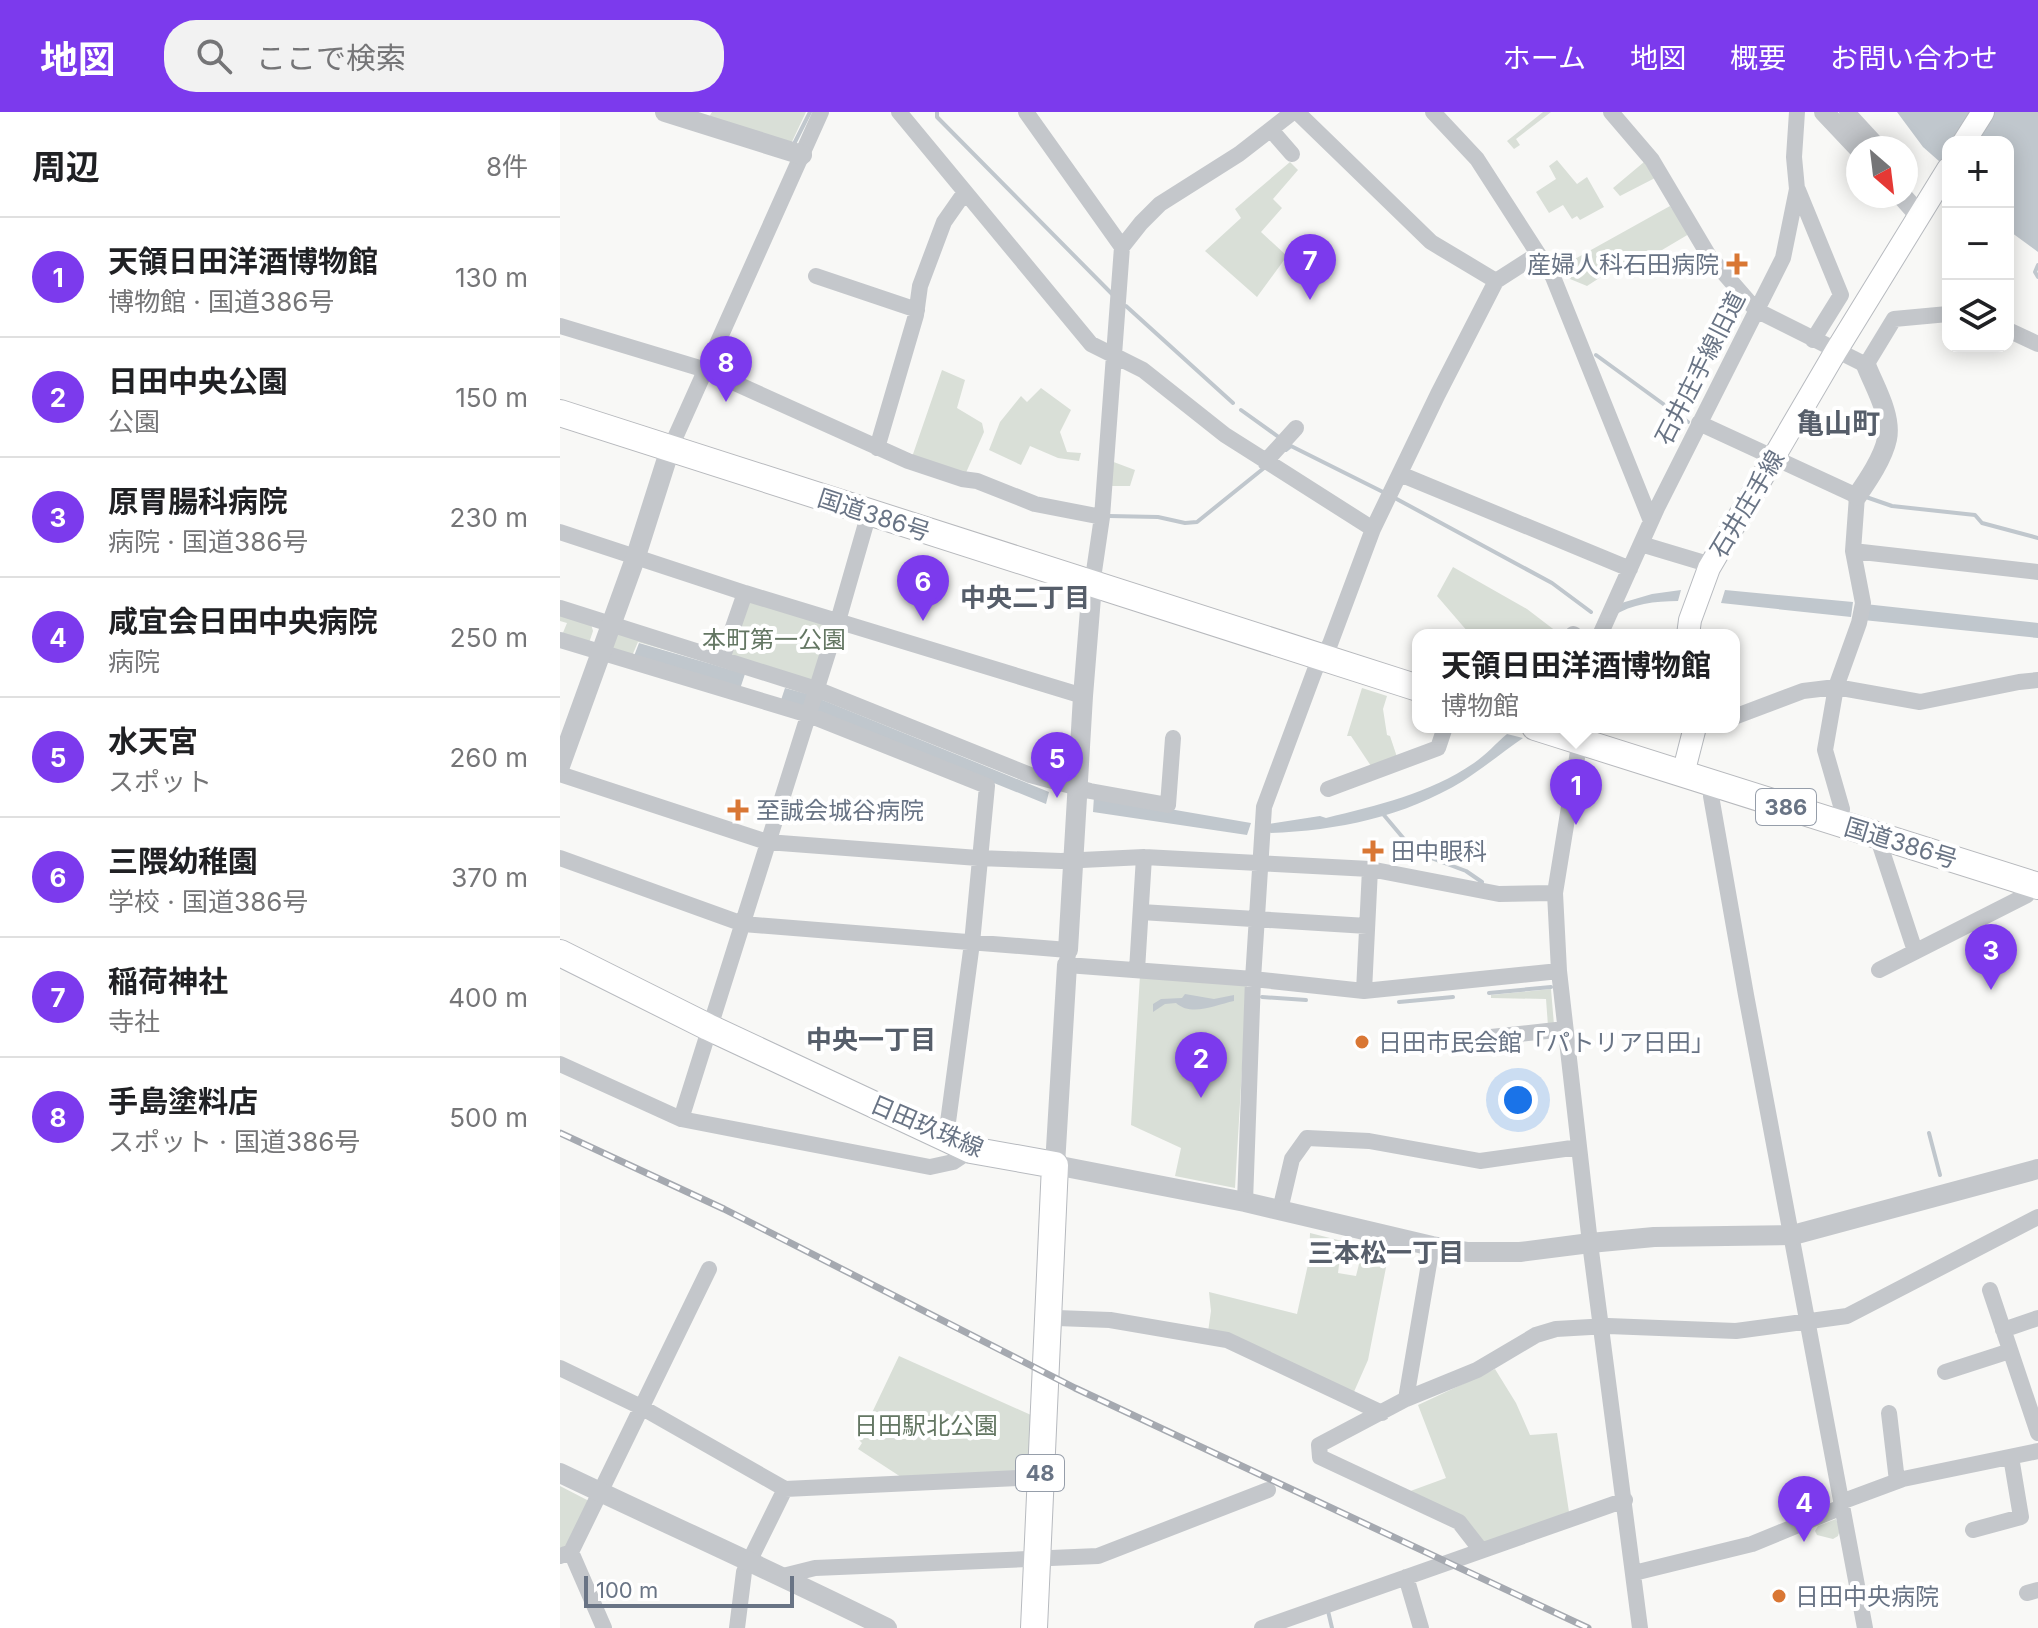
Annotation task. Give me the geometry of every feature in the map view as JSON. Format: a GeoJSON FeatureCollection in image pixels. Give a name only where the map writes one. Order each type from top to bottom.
{"type":"FeatureCollection","features":[{"type":"Feature","properties":{"kind":"main road"},"geometry":{"type":"LineString","coordinates":[[1968,136],[1983,112]]}},
{"type":"Feature","properties":{"kind":"main road","name":"石井庄手線"},"geometry":{"type":"LineString","coordinates":[[1689,629],[1711,565],[1778,459],[1849,357],[1913,244],[1919,215],[1942,179]]}},
{"type":"Feature","properties":{"kind":"main road","name":"国道386号"},"geometry":{"type":"LineString","coordinates":[[560,413],[1412,686]]}},
{"type":"Feature","properties":{"kind":"main road","name":"石井庄手線"},"geometry":{"type":"LineString","coordinates":[[1703,629],[1719,571],[1778,459]]}},
{"type":"Feature","properties":{"kind":"main road"},"geometry":{"type":"LineString","coordinates":[[1683,774],[1694,733]]}},
{"type":"Feature","properties":{"kind":"main road","name":"国道386号"},"geometry":{"type":"LineString","coordinates":[[1580,734],[1683,774],[2036,885]]}},
{"type":"Feature","properties":{"kind":"main road","name":"日田玖珠線"},"geometry":{"type":"LineString","coordinates":[[560,953],[708,1027],[971,1150],[1055,1165]]}},
{"type":"Feature","properties":{"kind":"main road","name":"48"},"geometry":{"type":"LineString","coordinates":[[1034,1628],[1042,1560],[1040,1477],[1055,1165]]}},
{"type":"Feature","properties":{"kind":"street"},"geometry":{"type":"LineString","coordinates":[[665,112],[802,155]]}},
{"type":"Feature","properties":{"kind":"street"},"geometry":{"type":"LineString","coordinates":[[560,726],[594,651],[655,476],[670,449],[821,112]]}},
{"type":"Feature","properties":{"kind":"street"},"geometry":{"type":"LineString","coordinates":[[899,112],[1091,344],[1143,370],[1225,435],[1373,529]]}},
{"type":"Feature","properties":{"kind":"street"},"geometry":{"type":"LineString","coordinates":[[1026,112],[1122,247]]}},
{"type":"Feature","properties":{"kind":"street"},"geometry":{"type":"LineString","coordinates":[[1496,281],[1431,242],[1295,112],[1272,131],[1160,204],[1122,247],[1102,517],[1092,585],[1083,696],[1055,1165],[1245,1202],[1468,1252],[1520,1252],[1654,1237],[1793,1235],[2038,1169]]}},
{"type":"Feature","properties":{"kind":"street"},"geometry":{"type":"LineString","coordinates":[[1433,112],[1477,159],[1553,277],[1651,521]]}},
{"type":"Feature","properties":{"kind":"street"},"geometry":{"type":"LineString","coordinates":[[1611,112],[1652,160],[1709,256],[1756,310],[1849,357],[1885,413],[1888,438],[1868,481],[1857,496],[1853,551],[1863,603],[1836,687],[1825,750],[1842,809],[1840,825]]}},
{"type":"Feature","properties":{"kind":"street","name":"石井庄手線旧道"},"geometry":{"type":"LineString","coordinates":[[1603,629],[1651,521],[1783,258],[1797,189],[1794,157],[1797,112]]}},
{"type":"Feature","properties":{"kind":"street"},"geometry":{"type":"LineString","coordinates":[[1824,112],[1847,136]]}},
{"type":"Feature","properties":{"kind":"street"},"geometry":{"type":"LineString","coordinates":[[1847,112],[1869,136]]}},
{"type":"Feature","properties":{"kind":"street"},"geometry":{"type":"LineString","coordinates":[[1272,131],[1292,154]]}},
{"type":"Feature","properties":{"kind":"street"},"geometry":{"type":"LineString","coordinates":[[1797,189],[1841,295],[1813,340]]}},
{"type":"Feature","properties":{"kind":"street"},"geometry":{"type":"LineString","coordinates":[[877,448],[917,310],[920,286],[944,222],[965,192]]}},
{"type":"Feature","properties":{"kind":"street"},"geometry":{"type":"LineString","coordinates":[[1913,208],[1919,215]]}},
{"type":"Feature","properties":{"kind":"street"},"geometry":{"type":"LineString","coordinates":[[1245,1202],[1253,979],[1264,807],[1373,529],[1400,474],[1496,281],[1538,254]]}},
{"type":"Feature","properties":{"kind":"street"},"geometry":{"type":"LineString","coordinates":[[816,276],[917,310]]}},
{"type":"Feature","properties":{"kind":"street"},"geometry":{"type":"LineString","coordinates":[[1849,357],[1894,319],[1942,315]]}},
{"type":"Feature","properties":{"kind":"street"},"geometry":{"type":"LineString","coordinates":[[560,326],[706,370],[877,448],[1035,504],[1102,517]]}},
{"type":"Feature","properties":{"kind":"street"},"geometry":{"type":"LineString","coordinates":[[2014,333],[2038,344]]}},
{"type":"Feature","properties":{"kind":"street"},"geometry":{"type":"LineString","coordinates":[[1699,423],[1857,496]]}},
{"type":"Feature","properties":{"kind":"street"},"geometry":{"type":"LineString","coordinates":[[1265,462],[1288,437]]}},
{"type":"Feature","properties":{"kind":"street"},"geometry":{"type":"LineString","coordinates":[[1400,474],[1630,569]]}},
{"type":"Feature","properties":{"kind":"street"},"geometry":{"type":"LineString","coordinates":[[681,1119],[869,513]]}},
{"type":"Feature","properties":{"kind":"street"},"geometry":{"type":"LineString","coordinates":[[560,532],[745,593],[1083,696]]}},
{"type":"Feature","properties":{"kind":"street"},"geometry":{"type":"LineString","coordinates":[[1641,544],[1711,565]]}},
{"type":"Feature","properties":{"kind":"street"},"geometry":{"type":"LineString","coordinates":[[1853,551],[2038,572]]}},
{"type":"Feature","properties":{"kind":"street"},"geometry":{"type":"LineString","coordinates":[[722,659],[745,593]]}},
{"type":"Feature","properties":{"kind":"street"},"geometry":{"type":"LineString","coordinates":[[560,608],[816,689],[1030,775],[1168,805],[1173,738]]}},
{"type":"Feature","properties":{"kind":"street"},"geometry":{"type":"LineString","coordinates":[[560,640],[807,714],[987,786],[972,943],[946,1137]]}},
{"type":"Feature","properties":{"kind":"street"},"geometry":{"type":"LineString","coordinates":[[560,766],[594,651]]}},
{"type":"Feature","properties":{"kind":"street"},"geometry":{"type":"LineString","coordinates":[[1740,715],[1803,691],[1836,687],[1920,702],[2038,680]]}},
{"type":"Feature","properties":{"kind":"street"},"geometry":{"type":"LineString","coordinates":[[1328,789],[1438,748],[1443,733]]}},
{"type":"Feature","properties":{"kind":"street"},"geometry":{"type":"LineString","coordinates":[[1580,734],[1555,893],[1559,971],[1590,1243],[1640,1628]]}},
{"type":"Feature","properties":{"kind":"street"},"geometry":{"type":"LineString","coordinates":[[560,774],[767,842],[978,858],[1073,860],[1144,857],[1370,869],[1499,894],[1555,893]]}},
{"type":"Feature","properties":{"kind":"street"},"geometry":{"type":"LineString","coordinates":[[1712,783],[1711,796],[1727,889],[1865,1628]]}},
{"type":"Feature","properties":{"kind":"street"},"geometry":{"type":"LineString","coordinates":[[1877,836],[1915,951]]}},
{"type":"Feature","properties":{"kind":"street"},"geometry":{"type":"LineString","coordinates":[[1137,970],[1144,857]]}},
{"type":"Feature","properties":{"kind":"street"},"geometry":{"type":"LineString","coordinates":[[560,858],[743,924],[972,943],[1137,970],[1364,991],[1559,971]]}},
{"type":"Feature","properties":{"kind":"street"},"geometry":{"type":"LineString","coordinates":[[1364,991],[1370,869]]}},
{"type":"Feature","properties":{"kind":"street"},"geometry":{"type":"LineString","coordinates":[[1879,970],[2027,895],[2036,885]]}},
{"type":"Feature","properties":{"kind":"street"},"geometry":{"type":"LineString","coordinates":[[1141,912],[1367,926]]}},
{"type":"Feature","properties":{"kind":"street"},"geometry":{"type":"LineString","coordinates":[[1491,1037],[1565,1029]]}},
{"type":"Feature","properties":{"kind":"street"},"geometry":{"type":"LineString","coordinates":[[560,1064],[681,1119],[930,1167],[953,1162],[971,1150]]}},
{"type":"Feature","properties":{"kind":"street"},"geometry":{"type":"LineString","coordinates":[[1280,1210],[1292,1159],[1307,1138],[1369,1141],[1480,1161],[1579,1147]]}},
{"type":"Feature","properties":{"kind":"street"},"geometry":{"type":"LineString","coordinates":[[1480,1549],[1459,1522],[1320,1457],[1319,1445],[1406,1399],[1477,1370],[1536,1335],[1556,1329],[1601,1327],[1736,1331],[1847,1316],[2038,1217]]}},
{"type":"Feature","properties":{"kind":"street"},"geometry":{"type":"LineString","coordinates":[[1042,1560],[1060,1234],[1053,1221]]}},
{"type":"Feature","properties":{"kind":"street"},"geometry":{"type":"LineString","coordinates":[[1406,1399],[1432,1246]]}},
{"type":"Feature","properties":{"kind":"street"},"geometry":{"type":"LineString","coordinates":[[604,1628],[565,1554],[601,1493],[709,1269]]}},
{"type":"Feature","properties":{"kind":"street"},"geometry":{"type":"LineString","coordinates":[[1990,1290],[2038,1433]]}},
{"type":"Feature","properties":{"kind":"street"},"geometry":{"type":"LineString","coordinates":[[1057,1318],[1110,1320],[1227,1340],[1382,1413]]}},
{"type":"Feature","properties":{"kind":"street"},"geometry":{"type":"LineString","coordinates":[[2003,1330],[2038,1318]]}},
{"type":"Feature","properties":{"kind":"street"},"geometry":{"type":"LineString","coordinates":[[1945,1372],[2010,1351]]}},
{"type":"Feature","properties":{"kind":"street"},"geometry":{"type":"LineString","coordinates":[[560,1368],[641,1407],[785,1489],[1040,1477]]}},
{"type":"Feature","properties":{"kind":"street"},"geometry":{"type":"LineString","coordinates":[[1889,1413],[1897,1481]]}},
{"type":"Feature","properties":{"kind":"street"},"geometry":{"type":"LineString","coordinates":[[1634,1573],[1752,1544],[1897,1481],[2038,1451]]}},
{"type":"Feature","properties":{"kind":"street"},"geometry":{"type":"LineString","coordinates":[[1973,1530],[2021,1517],[2011,1457]]}},
{"type":"Feature","properties":{"kind":"street"},"geometry":{"type":"LineString","coordinates":[[560,1473],[749,1563],[783,1576],[887,1628]]}},
{"type":"Feature","properties":{"kind":"street"},"geometry":{"type":"LineString","coordinates":[[737,1628],[744,1572],[785,1489]]}},
{"type":"Feature","properties":{"kind":"street"},"geometry":{"type":"LineString","coordinates":[[783,1576],[815,1568],[1098,1556],[1268,1490]]}},
{"type":"Feature","properties":{"kind":"street"},"geometry":{"type":"LineString","coordinates":[[1262,1628],[1625,1500]]}},
{"type":"Feature","properties":{"kind":"street"},"geometry":{"type":"LineString","coordinates":[[1406,1577],[1421,1628]]}},
{"type":"Feature","properties":{"kind":"green space"},"geometry":{"type":"Polygon","coordinates":[[[712,112],[806,112],[789,148],[706,122],[712,112]]]}},
{"type":"Feature","properties":{"kind":"green space"},"geometry":{"type":"Polygon","coordinates":[[[1543,112],[1551,112],[1516,139],[1520,145],[1514,149],[1507,141],[1543,112]]]}},
{"type":"Feature","properties":{"kind":"green space"},"geometry":{"type":"Polygon","coordinates":[[[1557,160],[1577,184],[1587,177],[1604,207],[1580,220],[1577,216],[1572,219],[1563,205],[1549,213],[1536,192],[1556,179],[1549,166],[1557,160]]]}},
{"type":"Feature","properties":{"kind":"green space"},"geometry":{"type":"Polygon","coordinates":[[[1290,162],[1298,170],[1273,199],[1282,208],[1261,232],[1287,256],[1257,297],[1205,251],[1241,218],[1235,209],[1290,162]]]}},
{"type":"Feature","properties":{"kind":"green space"},"geometry":{"type":"Polygon","coordinates":[[[1644,162],[1655,178],[1620,196],[1613,188],[1644,162]]]}},
{"type":"Feature","properties":{"kind":"green space"},"geometry":{"type":"Polygon","coordinates":[[[1670,206],[1689,234],[1630,269],[1624,262],[1587,286],[1555,270],[1670,206]]]}},
{"type":"Feature","properties":{"kind":"green space"},"geometry":{"type":"Polygon","coordinates":[[[942,370],[965,380],[957,408],[982,423],[984,432],[965,475],[912,457],[942,370]]]}},
{"type":"Feature","properties":{"kind":"green space"},"geometry":{"type":"Polygon","coordinates":[[[1041,388],[1071,410],[1060,432],[1067,452],[1081,453],[1079,461],[1058,458],[1030,446],[1021,465],[989,450],[1000,422],[1021,396],[1027,402],[1041,388]]]}},
{"type":"Feature","properties":{"kind":"green space"},"geometry":{"type":"Polygon","coordinates":[[[1111,461],[1135,470],[1130,486],[1108,486],[1111,461]]]}},
{"type":"Feature","properties":{"kind":"green space"},"geometry":{"type":"Polygon","coordinates":[[[1453,567],[1527,609],[1553,629],[1465,629],[1437,596],[1453,567]]]}},
{"type":"Feature","properties":{"kind":"green space","name":"本町第一公園"},"geometry":{"type":"Polygon","coordinates":[[[748,599],[834,626],[812,681],[730,657],[748,599]]]}},
{"type":"Feature","properties":{"kind":"green space"},"geometry":{"type":"Polygon","coordinates":[[[560,615],[591,624],[593,631],[589,643],[562,635],[567,623],[560,621],[560,615]]]}},
{"type":"Feature","properties":{"kind":"green space"},"geometry":{"type":"Polygon","coordinates":[[[620,632],[745,673],[638,642],[632,656],[612,654],[611,637],[620,632]]]}},
{"type":"Feature","properties":{"kind":"green space"},"geometry":{"type":"Polygon","coordinates":[[[1362,688],[1387,696],[1383,709],[1387,735],[1397,757],[1371,766],[1351,736],[1347,736],[1362,688]]]}},
{"type":"Feature","properties":{"kind":"green space"},"geometry":{"type":"Polygon","coordinates":[[[1140,975],[1247,984],[1235,1188],[1175,1176],[1181,1148],[1131,1125],[1140,975]]]}},
{"type":"Feature","properties":{"kind":"green space"},"geometry":{"type":"Polygon","coordinates":[[[1551,989],[1554,1025],[1548,1026],[1546,999],[1491,998],[1491,995],[1551,989]]]}},
{"type":"Feature","properties":{"kind":"green space"},"geometry":{"type":"Polygon","coordinates":[[[1310,1233],[1342,1241],[1338,1273],[1356,1276],[1364,1244],[1389,1252],[1368,1360],[1353,1394],[1208,1332],[1211,1311],[1209,1292],[1297,1314],[1309,1260],[1310,1233]]]}},
{"type":"Feature","properties":{"kind":"green space","name":"日田駅北公園"},"geometry":{"type":"Polygon","coordinates":[[[899,1356],[1031,1415],[1029,1472],[901,1477],[858,1449],[862,1443],[859,1440],[899,1356]]]}},
{"type":"Feature","properties":{"kind":"green space"},"geometry":{"type":"Polygon","coordinates":[[[1495,1369],[1516,1403],[1530,1435],[1557,1433],[1569,1512],[1484,1543],[1405,1493],[1446,1478],[1418,1405],[1495,1369]]]}},
{"type":"Feature","properties":{"kind":"green space"},"geometry":{"type":"Polygon","coordinates":[[[560,1486],[589,1501],[568,1545],[560,1548],[560,1486]]]}},
{"type":"Feature","properties":{"kind":"green space"},"geometry":{"type":"Polygon","coordinates":[[[1836,1519],[1840,1530],[1838,1536],[1833,1539],[1817,1535],[1815,1531],[1818,1526],[1836,1519]]]}},
{"type":"Feature","properties":{"kind":"shaded area"},"geometry":{"type":"Polygon","coordinates":[[[1897,112],[2038,112],[2038,252],[2014,234],[2014,136],[1942,136],[1942,164],[1897,112]]]}},
{"type":"Feature","properties":{"kind":"shaded area"},"geometry":{"type":"Polygon","coordinates":[[[1681,590],[1678,601],[1644,604],[1613,616],[1618,604],[1681,590]]]}},
{"type":"Feature","properties":{"kind":"shaded area"},"geometry":{"type":"Polygon","coordinates":[[[1725,590],[1853,602],[1851,617],[1721,603],[1725,590]]]}},
{"type":"Feature","properties":{"kind":"shaded area"},"geometry":{"type":"Polygon","coordinates":[[[1865,604],[2038,623],[2038,638],[1863,620],[1865,604]]]}},
{"type":"Feature","properties":{"kind":"shaded area"},"geometry":{"type":"Polygon","coordinates":[[[639,643],[745,674],[740,689],[634,656],[639,643]]]}},
{"type":"Feature","properties":{"kind":"shaded area"},"geometry":{"type":"Polygon","coordinates":[[[785,688],[811,695],[806,707],[781,700],[785,688]]]}},
{"type":"Feature","properties":{"kind":"shaded area"},"geometry":{"type":"Polygon","coordinates":[[[820,699],[1049,792],[1046,804],[816,711],[820,699]]]}},
{"type":"Feature","properties":{"kind":"shaded area"},"geometry":{"type":"Polygon","coordinates":[[[1507,734],[1523,738],[1463,781],[1417,804],[1344,825],[1268,833],[1269,824],[1320,816],[1326,818],[1421,791],[1474,763],[1507,734]]]}},
{"type":"Feature","properties":{"kind":"shaded area"},"geometry":{"type":"Polygon","coordinates":[[[1094,796],[1251,823],[1247,835],[1093,812],[1094,796]]]}},
{"type":"Feature","properties":{"kind":"shaded area"},"geometry":{"type":"Polygon","coordinates":[[[1185,994],[1214,999],[1234,995],[1234,1001],[1196,1010],[1176,1003],[1165,1004],[1153,1012],[1153,1004],[1161,999],[1182,998],[1185,994]]]}},
{"type":"Feature","properties":{"kind":"waterway"},"geometry":{"type":"LineString","coordinates":[[793,146],[810,112]]}},
{"type":"Feature","properties":{"kind":"waterway"},"geometry":{"type":"LineString","coordinates":[[937,112],[937,117],[1113,295]]}},
{"type":"Feature","properties":{"kind":"waterway"},"geometry":{"type":"LineString","coordinates":[[2038,265],[2035,272],[2038,277]]}},
{"type":"Feature","properties":{"kind":"waterway"},"geometry":{"type":"LineString","coordinates":[[1126,306],[1233,403]]}},
{"type":"Feature","properties":{"kind":"waterway"},"geometry":{"type":"LineString","coordinates":[[1596,355],[1688,422]]}},
{"type":"Feature","properties":{"kind":"waterway"},"geometry":{"type":"LineString","coordinates":[[1241,410],[1280,438]]}},
{"type":"Feature","properties":{"kind":"waterway"},"geometry":{"type":"LineString","coordinates":[[1286,450],[1291,446],[1385,493]]}},
{"type":"Feature","properties":{"kind":"waterway"},"geometry":{"type":"LineString","coordinates":[[1109,516],[1197,522],[1264,468]]}},
{"type":"Feature","properties":{"kind":"waterway"},"geometry":{"type":"LineString","coordinates":[[1393,497],[1552,583],[1591,612]]}},
{"type":"Feature","properties":{"kind":"waterway"},"geometry":{"type":"LineString","coordinates":[[1866,497],[1892,506],[1975,515],[1982,523],[2038,538]]}},
{"type":"Feature","properties":{"kind":"waterway"},"geometry":{"type":"LineString","coordinates":[[1383,814],[1415,852],[1466,871],[1482,882]]}},
{"type":"Feature","properties":{"kind":"waterway"},"geometry":{"type":"LineString","coordinates":[[1489,993],[1551,987]]}},
{"type":"Feature","properties":{"kind":"waterway"},"geometry":{"type":"LineString","coordinates":[[1262,997],[1306,1000]]}},
{"type":"Feature","properties":{"kind":"waterway"},"geometry":{"type":"LineString","coordinates":[[1399,1002],[1453,997]]}},
{"type":"Feature","properties":{"kind":"waterway"},"geometry":{"type":"LineString","coordinates":[[1929,1133],[1940,1175]]}},
{"type":"Feature","properties":{"kind":"waterway"},"geometry":{"type":"LineString","coordinates":[[1328,1611],[1332,1628]]}},
{"type":"Feature","properties":{"kind":"railway"},"geometry":{"type":"LineString","coordinates":[[560,1133],[724,1209],[1075,1388],[1588,1628]]}},
{"type":"Feature","properties":{"kind":"place","name":"産婦人科石田病院"},"geometry":{"type":"Point","coordinates":[1737,264]}},
{"type":"Feature","properties":{"kind":"place","name":"稲荷神社"},"geometry":{"type":"Point","coordinates":[1310,300]}},
{"type":"Feature","properties":{"kind":"place","name":"手島塗料店"},"geometry":{"type":"Point","coordinates":[726,402]}},
{"type":"Feature","properties":{"kind":"place","name":"三隈幼稚園"},"geometry":{"type":"Point","coordinates":[923,621]}},
{"type":"Feature","properties":{"kind":"place","name":"水天宮"},"geometry":{"type":"Point","coordinates":[1057,798]}},
{"type":"Feature","properties":{"kind":"place","name":"至誠会城谷病院"},"geometry":{"type":"Point","coordinates":[738,810]}},
{"type":"Feature","properties":{"kind":"place","name":"天領日田洋酒博物館"},"geometry":{"type":"Point","coordinates":[1576,825]}},
{"type":"Feature","properties":{"kind":"place","name":"田中眼科"},"geometry":{"type":"Point","coordinates":[1373,851]}},
{"type":"Feature","properties":{"kind":"place","name":"原胃腸科病院"},"geometry":{"type":"Point","coordinates":[1991,990]}},
{"type":"Feature","properties":{"kind":"place","name":"日田市民会館「パトリア日田」"},"geometry":{"type":"Point","coordinates":[1362,1042]}},
{"type":"Feature","properties":{"kind":"place","name":"日田中央公園"},"geometry":{"type":"Point","coordinates":[1201,1098]}},
{"type":"Feature","properties":{"kind":"place","name":"咸宜会日田中央病院"},"geometry":{"type":"Point","coordinates":[1804,1542]}},
{"type":"Feature","properties":{"kind":"place","name":"日田中央病院"},"geometry":{"type":"Point","coordinates":[1779,1596]}},
{"type":"Feature","properties":{"kind":"district","name":"亀山町"},"geometry":{"type":"Point","coordinates":[1838,423]}},
{"type":"Feature","properties":{"kind":"district","name":"中央二丁目"},"geometry":{"type":"Point","coordinates":[1025,597]}},
{"type":"Feature","properties":{"kind":"district","name":"中央一丁目"},"geometry":{"type":"Point","coordinates":[871,1039]}},
{"type":"Feature","properties":{"kind":"district","name":"三本松一丁目"},"geometry":{"type":"Point","coordinates":[1386,1252]}}]}
